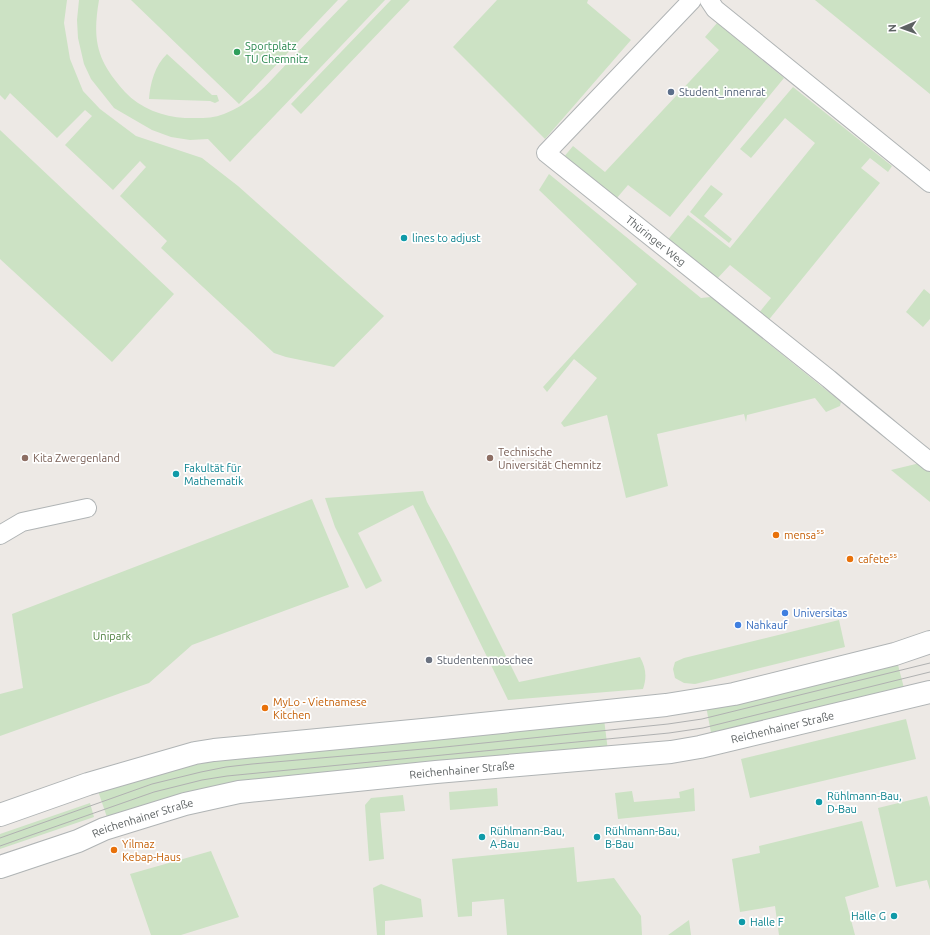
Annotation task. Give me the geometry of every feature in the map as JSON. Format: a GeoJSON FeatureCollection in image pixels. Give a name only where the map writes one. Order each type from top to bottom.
{"type":"FeatureCollection","features":[{"type":"Feature","properties":{"kind":"street","name":"Thüringer Weg"},"geometry":{"type":"LineString","coordinates":[[692,0],[546,154],[829,379],[930,462]]}},
{"type":"Feature","properties":{"kind":"street"},"geometry":{"type":"LineString","coordinates":[[708,0],[715,9],[930,183]]}},
{"type":"Feature","properties":{"kind":"street"},"geometry":{"type":"LineString","coordinates":[[0,535],[22,522],[87,508]]}},
{"type":"Feature","properties":{"kind":"street"},"geometry":{"type":"LineString","coordinates":[[0,815],[88,784],[195,753],[666,705],[734,694],[872,660],[930,642]]}},
{"type":"Feature","properties":{"kind":"street","name":"Reichenhainer Straße"},"geometry":{"type":"LineString","coordinates":[[0,868],[78,841],[104,829],[204,799],[240,792],[403,775],[671,752],[880,705],[930,692]]}},
{"type":"Feature","properties":{"kind":"green space"},"geometry":{"type":"Polygon","coordinates":[[[0,0],[67,0],[64,23],[70,59],[83,91],[100,109],[136,136],[202,158],[238,186],[384,316],[334,367],[274,353],[161,248],[167,241],[120,196],[146,167],[140,161],[113,190],[65,145],[92,116],[85,110],[57,138],[10,93],[5,100],[0,95],[0,0]]]}},
{"type":"Feature","properties":{"kind":"green space"},"geometry":{"type":"Polygon","coordinates":[[[79,0],[99,0],[96,27],[99,50],[108,70],[125,92],[138,103],[160,114],[195,118],[219,116],[244,104],[252,98],[348,0],[385,0],[230,162],[208,139],[190,140],[171,137],[152,130],[114,108],[91,79],[84,64],[78,38],[77,20],[79,0]]]}},
{"type":"Feature","properties":{"kind":"green space","name":"Sportplatz TU Chemnitz"},"geometry":{"type":"Polygon","coordinates":[[[131,0],[338,0],[239,104],[131,0]]]}},
{"type":"Feature","properties":{"kind":"green space"},"geometry":{"type":"Polygon","coordinates":[[[391,0],[410,0],[301,114],[291,104],[391,0]]]}},
{"type":"Feature","properties":{"kind":"green space"},"geometry":{"type":"Polygon","coordinates":[[[497,0],[588,0],[587,3],[631,40],[545,139],[453,47],[497,0]]]}},
{"type":"Feature","properties":{"kind":"green space"},"geometry":{"type":"Polygon","coordinates":[[[815,0],[930,0],[930,94],[815,0]]]}},
{"type":"Feature","properties":{"kind":"green space"},"geometry":{"type":"Polygon","coordinates":[[[717,23],[784,78],[670,217],[628,185],[616,199],[563,158],[573,146],[605,172],[719,50],[705,37],[717,23]]]}},
{"type":"Feature","properties":{"kind":"green space"},"geometry":{"type":"Polygon","coordinates":[[[167,54],[212,95],[217,95],[219,101],[215,103],[210,101],[149,99],[156,69],[167,54]]]}},
{"type":"Feature","properties":{"kind":"green space"},"geometry":{"type":"Polygon","coordinates":[[[793,87],[892,166],[888,172],[870,158],[861,168],[880,183],[767,322],[758,314],[771,298],[730,265],[714,282],[666,242],[688,215],[730,248],[815,143],[785,118],[751,158],[740,149],[793,87]]]}},
{"type":"Feature","properties":{"kind":"green space"},"geometry":{"type":"Polygon","coordinates":[[[0,130],[174,294],[112,362],[0,259],[0,130]]]}},
{"type":"Feature","properties":{"kind":"green space"},"geometry":{"type":"Polygon","coordinates":[[[549,174],[701,298],[711,297],[841,402],[840,406],[826,412],[815,398],[747,415],[746,422],[744,414],[657,434],[668,486],[626,498],[607,415],[564,427],[561,423],[597,378],[574,359],[547,392],[543,387],[637,284],[539,190],[549,174]]]}},
{"type":"Feature","properties":{"kind":"green space"},"geometry":{"type":"Polygon","coordinates":[[[711,185],[723,194],[704,216],[732,239],[729,243],[690,212],[711,185]]]}},
{"type":"Feature","properties":{"kind":"green space"},"geometry":{"type":"Polygon","coordinates":[[[924,289],[930,294],[930,319],[923,327],[906,312],[924,289]]]}},
{"type":"Feature","properties":{"kind":"green space"},"geometry":{"type":"Polygon","coordinates":[[[920,463],[930,471],[930,502],[891,470],[920,463]]]}},
{"type":"Feature","properties":{"kind":"green space"},"geometry":{"type":"Polygon","coordinates":[[[423,491],[427,502],[451,546],[519,682],[640,657],[644,665],[645,673],[643,689],[508,700],[413,505],[358,533],[382,581],[366,589],[335,527],[325,498],[423,491]]]}},
{"type":"Feature","properties":{"kind":"green space","name":"Unipark"},"geometry":{"type":"Polygon","coordinates":[[[312,499],[349,587],[192,645],[149,683],[0,736],[0,694],[23,688],[12,614],[312,499]]]}},
{"type":"Feature","properties":{"kind":"green space"},"geometry":{"type":"Polygon","coordinates":[[[839,620],[845,647],[695,684],[684,683],[675,678],[673,669],[675,662],[684,658],[839,620]]]}},
{"type":"Feature","properties":{"kind":"green space"},"geometry":{"type":"Polygon","coordinates":[[[897,661],[905,692],[712,738],[706,706],[897,661]]]}},
{"type":"Feature","properties":{"kind":"green space"},"geometry":{"type":"Polygon","coordinates":[[[604,719],[608,751],[509,760],[109,823],[97,788],[184,763],[604,719]]]}},
{"type":"Feature","properties":{"kind":"green space"},"geometry":{"type":"Polygon","coordinates":[[[906,719],[916,759],[750,798],[741,759],[906,719]]]}},
{"type":"Feature","properties":{"kind":"green space"},"geometry":{"type":"Polygon","coordinates":[[[497,788],[498,806],[450,810],[449,792],[497,788]]]}},
{"type":"Feature","properties":{"kind":"green space"},"geometry":{"type":"Polygon","coordinates":[[[694,788],[695,811],[618,819],[615,793],[632,791],[634,802],[680,798],[679,792],[694,788]]]}},
{"type":"Feature","properties":{"kind":"green space"},"geometry":{"type":"Polygon","coordinates":[[[403,795],[405,811],[380,813],[384,859],[369,861],[365,805],[371,798],[403,795]]]}},
{"type":"Feature","properties":{"kind":"green space"},"geometry":{"type":"Polygon","coordinates":[[[927,796],[930,807],[930,890],[927,880],[896,887],[878,808],[927,796]]]}},
{"type":"Feature","properties":{"kind":"green space"},"geometry":{"type":"Polygon","coordinates":[[[90,803],[94,817],[0,849],[0,834],[90,803]]]}},
{"type":"Feature","properties":{"kind":"green space"},"geometry":{"type":"Polygon","coordinates":[[[862,821],[879,887],[845,897],[855,935],[779,935],[775,906],[740,912],[732,859],[760,853],[759,846],[862,821]]]}},
{"type":"Feature","properties":{"kind":"green space"},"geometry":{"type":"Polygon","coordinates":[[[574,847],[577,882],[614,878],[641,916],[642,935],[507,935],[504,899],[472,902],[472,916],[458,917],[452,859],[574,847]]]}},
{"type":"Feature","properties":{"kind":"green space"},"geometry":{"type":"Polygon","coordinates":[[[211,851],[239,917],[181,935],[151,935],[130,874],[211,851]]]}},
{"type":"Feature","properties":{"kind":"green space"},"geometry":{"type":"Polygon","coordinates":[[[381,884],[421,899],[423,917],[385,921],[385,935],[377,935],[373,888],[381,884]]]}},
{"type":"Feature","properties":{"kind":"green space"},"geometry":{"type":"Polygon","coordinates":[[[689,920],[691,935],[668,935],[689,920]]]}},
{"type":"Feature","properties":{"kind":"tram line"},"geometry":{"type":"LineString","coordinates":[[0,838],[152,784],[226,767],[435,748],[668,724],[702,719],[930,663]]}},
{"type":"Feature","properties":{"kind":"tram line"},"geometry":{"type":"LineString","coordinates":[[0,846],[154,792],[202,780],[227,776],[669,733],[703,728],[930,672]]}},
{"type":"Feature","properties":{"kind":"place","name":"Sportplatz TU Chemnitz"},"geometry":{"type":"Point","coordinates":[237,52]}},
{"type":"Feature","properties":{"kind":"place","name":"Student_innenrat"},"geometry":{"type":"Point","coordinates":[671,92]}},
{"type":"Feature","properties":{"kind":"place","name":"lines to adjust"},"geometry":{"type":"Point","coordinates":[404,238]}},
{"type":"Feature","properties":{"kind":"place","name":"Kita Zwergenland"},"geometry":{"type":"Point","coordinates":[25,458]}},
{"type":"Feature","properties":{"kind":"place","name":"Technische Universität Chemnitz"},"geometry":{"type":"Point","coordinates":[490,458]}},
{"type":"Feature","properties":{"kind":"place","name":"Fakultät für Mathematik"},"geometry":{"type":"Point","coordinates":[176,474]}},
{"type":"Feature","properties":{"kind":"place","name":"mensa⁵⁵"},"geometry":{"type":"Point","coordinates":[776,535]}},
{"type":"Feature","properties":{"kind":"place","name":"cafete⁵⁵"},"geometry":{"type":"Point","coordinates":[850,559]}},
{"type":"Feature","properties":{"kind":"place","name":"Universitas"},"geometry":{"type":"Point","coordinates":[785,613]}},
{"type":"Feature","properties":{"kind":"place","name":"Nahkauf"},"geometry":{"type":"Point","coordinates":[738,625]}},
{"type":"Feature","properties":{"kind":"place","name":"Studentenmoschee"},"geometry":{"type":"Point","coordinates":[429,660]}},
{"type":"Feature","properties":{"kind":"place","name":"MyLo - Vietnamese Kitchen"},"geometry":{"type":"Point","coordinates":[265,708]}},
{"type":"Feature","properties":{"kind":"place","name":"Rühlmann-Bau, D-Bau"},"geometry":{"type":"Point","coordinates":[819,802]}},
{"type":"Feature","properties":{"kind":"place","name":"Rühlmann-Bau, A-Bau"},"geometry":{"type":"Point","coordinates":[482,837]}},
{"type":"Feature","properties":{"kind":"place","name":"Rühlmann-Bau, B-Bau"},"geometry":{"type":"Point","coordinates":[597,837]}},
{"type":"Feature","properties":{"kind":"place","name":"Yilmaz Kebap-Haus"},"geometry":{"type":"Point","coordinates":[114,850]}},
{"type":"Feature","properties":{"kind":"place","name":"Halle G"},"geometry":{"type":"Point","coordinates":[894,916]}},
{"type":"Feature","properties":{"kind":"place","name":"Halle F"},"geometry":{"type":"Point","coordinates":[742,922]}}]}
